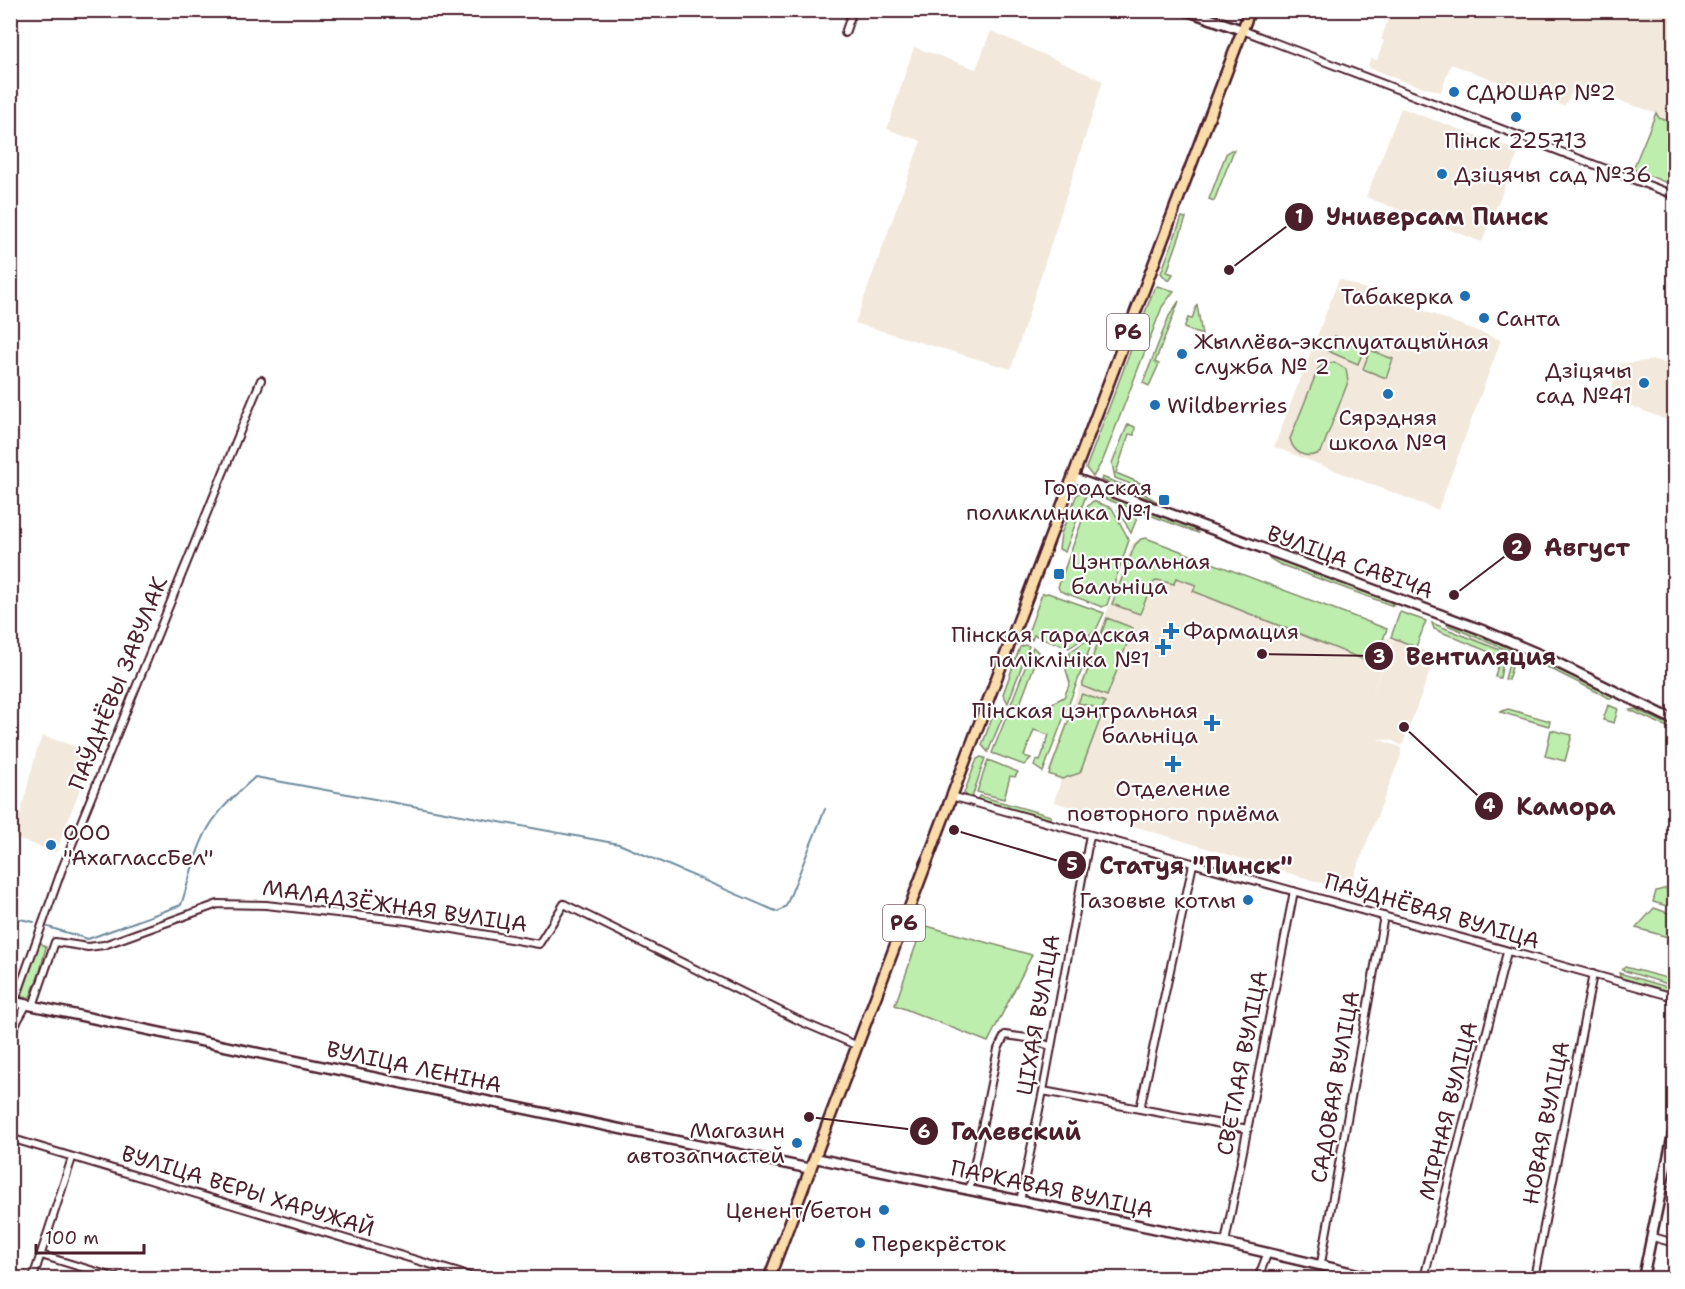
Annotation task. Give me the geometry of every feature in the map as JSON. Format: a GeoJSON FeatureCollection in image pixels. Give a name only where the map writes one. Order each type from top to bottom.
{"type":"FeatureCollection","features":[{"type":"Feature","properties":{"kind":"main road","name":"Р6"},"geometry":{"type":"LineString","coordinates":[[768,1278],[1250,10]]}},
{"type":"Feature","properties":{"kind":"street"},"geometry":{"type":"LineString","coordinates":[[845,33],[853,10]]}},
{"type":"Feature","properties":{"kind":"street"},"geometry":{"type":"LineString","coordinates":[[1185,10],[1674,195]]}},
{"type":"Feature","properties":{"kind":"street","name":"ПАЎДНЁВЫ ЗАВУЛАК"},"geometry":{"type":"LineString","coordinates":[[13,1001],[62,869],[261,380]]}},
{"type":"Feature","properties":{"kind":"street","name":"ВУЛІЦА САВІЧА"},"geometry":{"type":"LineString","coordinates":[[1074,478],[1485,632],[1541,655],[1674,720]]}},
{"type":"Feature","properties":{"kind":"street","name":"ПАЎДНЁВАЯ ВУЛІЦА"},"geometry":{"type":"LineString","coordinates":[[951,796],[1674,997]]}},
{"type":"Feature","properties":{"kind":"street","name":"ЦІХАЯ ВУЛІЦА"},"geometry":{"type":"LineString","coordinates":[[1020,1201],[1043,1091],[1090,835]]}},
{"type":"Feature","properties":{"kind":"street"},"geometry":{"type":"LineString","coordinates":[[1140,1109],[1192,864]]}},
{"type":"Feature","properties":{"kind":"street","name":"СВЕТЛАЯ ВУЛІЦА"},"geometry":{"type":"LineString","coordinates":[[1225,1243],[1294,891]]}},
{"type":"Feature","properties":{"kind":"street","name":"МАЛАДЗЁЖНАЯ ВУЛІЦА"},"geometry":{"type":"LineString","coordinates":[[30,1005],[55,942],[88,947],[104,945],[218,904],[266,905],[407,921],[538,944],[564,903],[802,1022],[858,1046]]}},
{"type":"Feature","properties":{"kind":"street","name":"САДОВАЯ ВУЛІЦА"},"geometry":{"type":"LineString","coordinates":[[1321,1263],[1384,916]]}},
{"type":"Feature","properties":{"kind":"street","name":"МІРНАЯ ВУЛІЦА"},"geometry":{"type":"LineString","coordinates":[[1424,1278],[1507,952]]}},
{"type":"Feature","properties":{"kind":"street","name":"НОВАЯ ВУЛІЦА"},"geometry":{"type":"LineString","coordinates":[[1534,1278],[1593,974]]}},
{"type":"Feature","properties":{"kind":"street","name":"ВУЛІЦА ЛЕНІНА"},"geometry":{"type":"LineString","coordinates":[[13,1001],[811,1169]]}},
{"type":"Feature","properties":{"kind":"street"},"geometry":{"type":"LineString","coordinates":[[10,1034],[30,1005]]}},
{"type":"Feature","properties":{"kind":"street"},"geometry":{"type":"LineString","coordinates":[[969,1191],[998,1048],[1005,1035],[1027,1038],[1050,1046]]}},
{"type":"Feature","properties":{"kind":"street"},"geometry":{"type":"LineString","coordinates":[[1043,1091],[1248,1129]]}},
{"type":"Feature","properties":{"kind":"street"},"geometry":{"type":"LineString","coordinates":[[1674,1101],[1674,1111]]}},
{"type":"Feature","properties":{"kind":"street"},"geometry":{"type":"LineString","coordinates":[[1643,1278],[1674,1129]]}},
{"type":"Feature","properties":{"kind":"street","name":"ВУЛІЦА ВЕРЫ ХАРУЖАЙ"},"geometry":{"type":"LineString","coordinates":[[10,1138],[476,1278]]}},
{"type":"Feature","properties":{"kind":"street"},"geometry":{"type":"LineString","coordinates":[[33,1278],[72,1158]]}},
{"type":"Feature","properties":{"kind":"street","name":"ПАРКАВАЯ ВУЛІЦА"},"geometry":{"type":"LineString","coordinates":[[815,1158],[1321,1263],[1375,1278]]}},
{"type":"Feature","properties":{"kind":"street"},"geometry":{"type":"LineString","coordinates":[[1653,1237],[1674,1243]]}},
{"type":"Feature","properties":{"kind":"street"},"geometry":{"type":"LineString","coordinates":[[1258,1278],[1268,1252]]}},
{"type":"Feature","properties":{"kind":"street"},"geometry":{"type":"LineString","coordinates":[[41,1255],[117,1278]]}},
{"type":"Feature","properties":{"kind":"shaded area"},"geometry":{"type":"Polygon","coordinates":[[[1385,11],[1674,11],[1674,123],[1659,118],[1656,113],[1576,86],[1564,106],[1451,64],[1441,92],[1402,81],[1370,68],[1368,64],[1371,59],[1377,60],[1384,41],[1381,39],[1390,13],[1385,11]]]}},
{"type":"Feature","properties":{"kind":"shaded area"},"geometry":{"type":"Polygon","coordinates":[[[991,31],[1103,81],[1011,369],[855,323],[921,141],[887,129],[914,47],[976,69],[991,31]]]}},
{"type":"Feature","properties":{"kind":"shaded area","name":"Дзіцячы сад №36"},"geometry":{"type":"Polygon","coordinates":[[[1401,108],[1519,151],[1482,242],[1366,197],[1401,108]]]}},
{"type":"Feature","properties":{"kind":"shaded area","name":"Сярэдняя школа №9"},"geometry":{"type":"Polygon","coordinates":[[[1339,279],[1501,340],[1438,510],[1274,447],[1339,279]]]}},
{"type":"Feature","properties":{"kind":"shaded area","name":"Дзіцячы сад №41"},"geometry":{"type":"Polygon","coordinates":[[[1655,360],[1674,366],[1674,423],[1609,397],[1619,364],[1655,360]]]}},
{"type":"Feature","properties":{"kind":"shaded area","name":"Пінская цэнтральная бальніца"},"geometry":{"type":"Polygon","coordinates":[[[1137,540],[1393,640],[1366,711],[1394,639],[1436,655],[1402,746],[1391,740],[1377,739],[1401,747],[1401,755],[1348,891],[1054,802],[1061,780],[1047,775],[1132,544],[1137,540]]]}},
{"type":"Feature","properties":{"kind":"shaded area"},"geometry":{"type":"Polygon","coordinates":[[[43,736],[94,752],[56,852],[14,838],[37,749],[43,736]]]}},
{"type":"Feature","properties":{"kind":"green space"},"geometry":{"type":"Polygon","coordinates":[[[1656,113],[1659,118],[1674,123],[1674,186],[1633,169],[1656,113]]]}},
{"type":"Feature","properties":{"kind":"green space"},"geometry":{"type":"Polygon","coordinates":[[[1234,150],[1214,201],[1209,199],[1226,154],[1234,150]]]}},
{"type":"Feature","properties":{"kind":"green space"},"geometry":{"type":"Polygon","coordinates":[[[1182,217],[1186,218],[1167,272],[1173,274],[1170,280],[1167,280],[1161,273],[1182,217]]]}},
{"type":"Feature","properties":{"kind":"green space"},"geometry":{"type":"Polygon","coordinates":[[[1157,286],[1174,291],[1162,307],[1103,460],[1093,477],[1086,468],[1157,286]]]}},
{"type":"Feature","properties":{"kind":"green space"},"geometry":{"type":"Polygon","coordinates":[[[1179,301],[1155,362],[1159,364],[1149,386],[1143,383],[1169,316],[1179,301]]]}},
{"type":"Feature","properties":{"kind":"green space"},"geometry":{"type":"Polygon","coordinates":[[[1197,304],[1202,335],[1184,328],[1188,318],[1192,319],[1197,304]]]}},
{"type":"Feature","properties":{"kind":"green space"},"geometry":{"type":"Polygon","coordinates":[[[1335,336],[1364,349],[1358,364],[1328,351],[1335,336]]]}},
{"type":"Feature","properties":{"kind":"green space"},"geometry":{"type":"Polygon","coordinates":[[[1370,350],[1393,359],[1386,378],[1363,369],[1370,350]]]}},
{"type":"Feature","properties":{"kind":"green space"},"geometry":{"type":"Polygon","coordinates":[[[1334,362],[1346,369],[1348,382],[1321,452],[1311,455],[1302,454],[1298,452],[1290,439],[1318,369],[1324,364],[1334,362]]]}},
{"type":"Feature","properties":{"kind":"green space"},"geometry":{"type":"Polygon","coordinates":[[[1128,424],[1135,427],[1134,435],[1129,434],[1116,473],[1140,483],[1138,487],[1115,478],[1112,463],[1128,424]]]}},
{"type":"Feature","properties":{"kind":"green space"},"geometry":{"type":"Polygon","coordinates":[[[1102,477],[1141,492],[1159,503],[1101,480],[1102,477]]]}},
{"type":"Feature","properties":{"kind":"green space"},"geometry":{"type":"Polygon","coordinates":[[[1088,490],[1065,552],[1059,549],[1061,534],[1077,494],[1088,490]]]}},
{"type":"Feature","properties":{"kind":"green space"},"geometry":{"type":"Polygon","coordinates":[[[1096,491],[1193,526],[1198,533],[1095,495],[1096,491]]]}},
{"type":"Feature","properties":{"kind":"green space"},"geometry":{"type":"Polygon","coordinates":[[[1093,501],[1112,508],[1129,540],[1107,605],[1102,607],[1060,591],[1058,587],[1087,507],[1093,501]]]}},
{"type":"Feature","properties":{"kind":"green space"},"geometry":{"type":"Polygon","coordinates":[[[1118,510],[1137,518],[1131,533],[1118,510]]]}},
{"type":"Feature","properties":{"kind":"green space"},"geometry":{"type":"Polygon","coordinates":[[[1146,538],[1387,629],[1376,658],[1373,661],[1362,659],[1193,591],[1196,585],[1176,578],[1174,584],[1157,580],[1152,584],[1140,614],[1112,604],[1135,545],[1141,539],[1146,538]]]}},
{"type":"Feature","properties":{"kind":"green space"},"geometry":{"type":"Polygon","coordinates":[[[1274,557],[1391,602],[1393,606],[1279,564],[1269,558],[1274,557]]]}},
{"type":"Feature","properties":{"kind":"green space"},"geometry":{"type":"Polygon","coordinates":[[[1048,593],[1104,613],[1096,630],[1069,648],[1034,635],[1032,640],[1028,635],[1029,630],[1042,594],[1048,593]]]}},
{"type":"Feature","properties":{"kind":"green space"},"geometry":{"type":"Polygon","coordinates":[[[1400,612],[1426,621],[1416,647],[1391,637],[1400,612]]]}},
{"type":"Feature","properties":{"kind":"green space"},"geometry":{"type":"Polygon","coordinates":[[[1107,618],[1133,628],[1107,696],[1082,686],[1107,618]]]}},
{"type":"Feature","properties":{"kind":"green space"},"geometry":{"type":"Polygon","coordinates":[[[1448,622],[1517,651],[1521,656],[1447,625],[1448,622]]]}},
{"type":"Feature","properties":{"kind":"green space"},"geometry":{"type":"Polygon","coordinates":[[[1432,623],[1505,652],[1500,678],[1495,677],[1498,664],[1494,654],[1434,629],[1432,623]]]}},
{"type":"Feature","properties":{"kind":"green space"},"geometry":{"type":"Polygon","coordinates":[[[1095,635],[1043,772],[1034,766],[1036,760],[1040,761],[1049,735],[1034,730],[1024,756],[1031,758],[1024,765],[992,753],[1007,715],[1024,718],[1064,697],[1070,683],[1066,670],[1070,652],[1095,635]]]}},
{"type":"Feature","properties":{"kind":"green space"},"geometry":{"type":"Polygon","coordinates":[[[1029,646],[1008,703],[1003,694],[1020,647],[1029,646]]]}},
{"type":"Feature","properties":{"kind":"green space"},"geometry":{"type":"Polygon","coordinates":[[[1033,647],[1039,653],[1020,704],[1011,704],[1033,647]]]}},
{"type":"Feature","properties":{"kind":"green space"},"geometry":{"type":"Polygon","coordinates":[[[1511,656],[1521,660],[1517,665],[1513,664],[1508,680],[1505,679],[1511,656]]]}},
{"type":"Feature","properties":{"kind":"green space"},"geometry":{"type":"Polygon","coordinates":[[[1536,658],[1613,695],[1611,699],[1531,659],[1536,658]]]}},
{"type":"Feature","properties":{"kind":"green space"},"geometry":{"type":"Polygon","coordinates":[[[1082,694],[1105,702],[1101,712],[1094,707],[1078,703],[1082,694]]]}},
{"type":"Feature","properties":{"kind":"green space"},"geometry":{"type":"Polygon","coordinates":[[[1608,705],[1618,709],[1614,723],[1603,720],[1608,705]]]}},
{"type":"Feature","properties":{"kind":"green space"},"geometry":{"type":"Polygon","coordinates":[[[1074,706],[1087,714],[1101,717],[1080,773],[1062,779],[1049,774],[1074,706]]]}},
{"type":"Feature","properties":{"kind":"green space"},"geometry":{"type":"Polygon","coordinates":[[[1508,709],[1550,721],[1549,726],[1500,712],[1508,709]]]}},
{"type":"Feature","properties":{"kind":"green space"},"geometry":{"type":"Polygon","coordinates":[[[1635,709],[1674,727],[1674,730],[1630,710],[1635,709]]]}},
{"type":"Feature","properties":{"kind":"green space"},"geometry":{"type":"Polygon","coordinates":[[[999,710],[1005,711],[988,752],[982,745],[994,713],[999,710]]]}},
{"type":"Feature","properties":{"kind":"green space"},"geometry":{"type":"Polygon","coordinates":[[[1551,730],[1572,735],[1565,761],[1545,756],[1551,730]]]}},
{"type":"Feature","properties":{"kind":"green space"},"geometry":{"type":"Polygon","coordinates":[[[985,758],[971,800],[964,793],[977,759],[985,758]]]}},
{"type":"Feature","properties":{"kind":"green space"},"geometry":{"type":"Polygon","coordinates":[[[988,760],[1018,772],[1015,777],[1010,776],[1004,799],[977,792],[988,760]]]}},
{"type":"Feature","properties":{"kind":"green space"},"geometry":{"type":"Polygon","coordinates":[[[980,796],[1051,816],[1051,819],[975,801],[980,796]]]}},
{"type":"Feature","properties":{"kind":"green space"},"geometry":{"type":"Polygon","coordinates":[[[1674,889],[1674,908],[1653,902],[1656,891],[1674,889]]]}},
{"type":"Feature","properties":{"kind":"green space"},"geometry":{"type":"Polygon","coordinates":[[[1654,908],[1674,915],[1668,937],[1636,928],[1654,908]]]}},
{"type":"Feature","properties":{"kind":"green space"},"geometry":{"type":"Polygon","coordinates":[[[923,925],[1032,955],[988,1042],[895,1005],[923,925]]]}},
{"type":"Feature","properties":{"kind":"green space"},"geometry":{"type":"Polygon","coordinates":[[[41,943],[46,947],[40,972],[30,997],[21,998],[37,945],[41,943]]]}},
{"type":"Feature","properties":{"kind":"green space"},"geometry":{"type":"Polygon","coordinates":[[[1625,967],[1674,980],[1674,986],[1622,970],[1625,967]]]}},
{"type":"Feature","properties":{"kind":"green space"},"geometry":{"type":"Polygon","coordinates":[[[1619,973],[1674,989],[1674,994],[1621,979],[1619,973]]]}},
{"type":"Feature","properties":{"kind":"waterway"},"geometry":{"type":"LineString","coordinates":[[48,927],[88,939],[181,905],[206,831],[222,809],[255,777],[619,844],[778,912],[786,906],[825,809]]}},
{"type":"Feature","properties":{"kind":"waterway"},"geometry":{"type":"LineString","coordinates":[[10,917],[34,922]]}},
{"type":"Feature","properties":{"kind":"place","name":"СДЮШАР №2"},"geometry":{"type":"Point","coordinates":[1454,92]}},
{"type":"Feature","properties":{"kind":"place","name":"Пінск 225713"},"geometry":{"type":"Point","coordinates":[1516,117]}},
{"type":"Feature","properties":{"kind":"place","name":"Дзіцячы сад №36"},"geometry":{"type":"Point","coordinates":[1442,174]}},
{"type":"Feature","properties":{"kind":"place","name":"Универсам Пинск"},"geometry":{"type":"Point","coordinates":[1229,270]}},
{"type":"Feature","properties":{"kind":"place","name":"Табакерка"},"geometry":{"type":"Point","coordinates":[1465,296]}},
{"type":"Feature","properties":{"kind":"place","name":"Санта"},"geometry":{"type":"Point","coordinates":[1484,318]}},
{"type":"Feature","properties":{"kind":"place","name":"Жыллёва-эксплуатацыйная служба № 2"},"geometry":{"type":"Point","coordinates":[1182,354]}},
{"type":"Feature","properties":{"kind":"place","name":"Дзіцячы сад №41"},"geometry":{"type":"Point","coordinates":[1644,383]}},
{"type":"Feature","properties":{"kind":"place","name":"Сярэдняя школа №9"},"geometry":{"type":"Point","coordinates":[1388,394]}},
{"type":"Feature","properties":{"kind":"place","name":"Wildberries"},"geometry":{"type":"Point","coordinates":[1155,405]}},
{"type":"Feature","properties":{"kind":"place","name":"Городская поликлиника №1"},"geometry":{"type":"Point","coordinates":[1164,500]}},
{"type":"Feature","properties":{"kind":"place","name":"Цэнтральная бальніца"},"geometry":{"type":"Point","coordinates":[1059,574]}},
{"type":"Feature","properties":{"kind":"place","name":"Август"},"geometry":{"type":"Point","coordinates":[1454,595]}},
{"type":"Feature","properties":{"kind":"place","name":"Фармация"},"geometry":{"type":"Point","coordinates":[1171,631]}},
{"type":"Feature","properties":{"kind":"place","name":"Пінская гарадская паліклініка №1"},"geometry":{"type":"Point","coordinates":[1163,647]}},
{"type":"Feature","properties":{"kind":"place","name":"Вентиляция"},"geometry":{"type":"Point","coordinates":[1262,654]}},
{"type":"Feature","properties":{"kind":"place","name":"Пінская цэнтральная бальніца"},"geometry":{"type":"Point","coordinates":[1212,723]}},
{"type":"Feature","properties":{"kind":"place","name":"Камора"},"geometry":{"type":"Point","coordinates":[1404,727]}},
{"type":"Feature","properties":{"kind":"place","name":"Отделение повторного приёма"},"geometry":{"type":"Point","coordinates":[1173,764]}},
{"type":"Feature","properties":{"kind":"place","name":"Статуя \"Пинск\""},"geometry":{"type":"Point","coordinates":[954,830]}},
{"type":"Feature","properties":{"kind":"place","name":"ООО \"АхаглассБел\""},"geometry":{"type":"Point","coordinates":[51,845]}},
{"type":"Feature","properties":{"kind":"place","name":"Газовые котлы"},"geometry":{"type":"Point","coordinates":[1248,900]}},
{"type":"Feature","properties":{"kind":"place","name":"Галевский"},"geometry":{"type":"Point","coordinates":[809,1117]}},
{"type":"Feature","properties":{"kind":"place","name":"Магазин автозапчастей"},"geometry":{"type":"Point","coordinates":[797,1143]}},
{"type":"Feature","properties":{"kind":"place","name":"Ценент/бетон"},"geometry":{"type":"Point","coordinates":[884,1210]}},
{"type":"Feature","properties":{"kind":"place","name":"Перекрёсток"},"geometry":{"type":"Point","coordinates":[860,1243]}}]}
